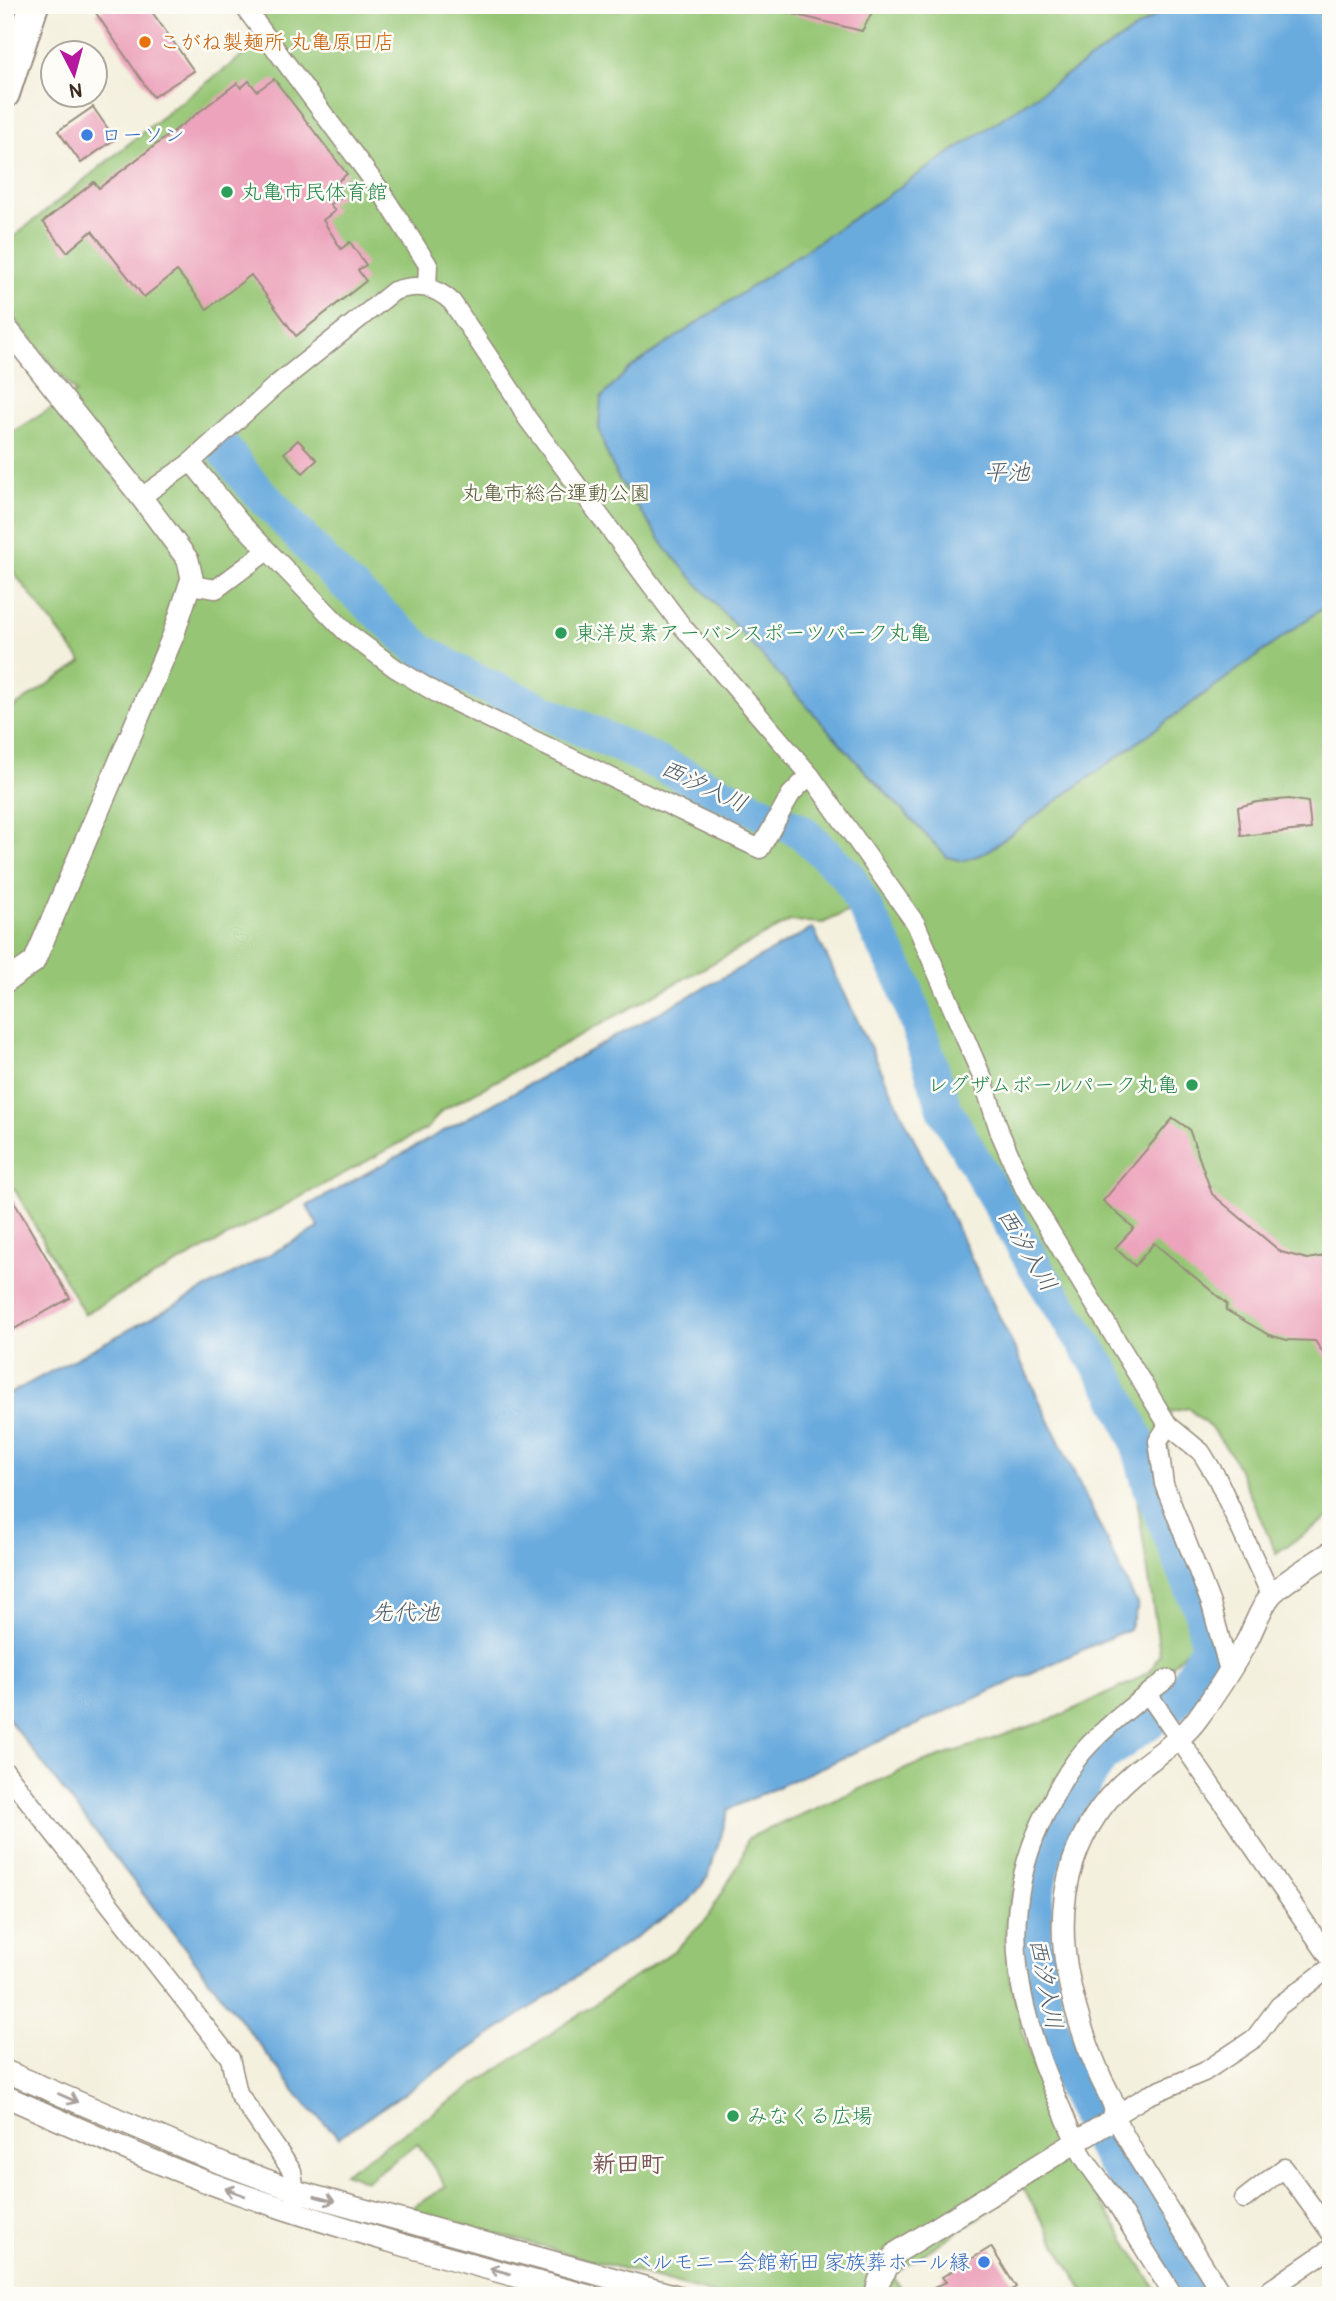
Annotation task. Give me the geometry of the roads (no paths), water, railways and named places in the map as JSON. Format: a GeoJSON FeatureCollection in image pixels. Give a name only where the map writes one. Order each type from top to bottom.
{"type":"FeatureCollection","features":[{"type":"Feature","properties":{"kind":"main road"},"geometry":{"type":"LineString","coordinates":[[5,94],[34,5]]}},
{"type":"Feature","properties":{"kind":"street"},"geometry":{"type":"LineString","coordinates":[[243,5],[380,190],[428,265],[427,287]]}},
{"type":"Feature","properties":{"kind":"street"},"geometry":{"type":"LineString","coordinates":[[141,497],[191,462],[276,385],[394,290],[414,286],[427,287],[443,294],[452,302],[527,418],[682,626],[810,775],[916,924],[982,1077],[1000,1133],[1025,1190],[1168,1425],[1201,1452],[1217,1478],[1271,1595]]}},
{"type":"Feature","properties":{"kind":"street"},"geometry":{"type":"LineString","coordinates":[[5,326],[188,560],[192,578],[173,636],[34,962],[5,982]]}},
{"type":"Feature","properties":{"kind":"street"},"geometry":{"type":"LineString","coordinates":[[191,462],[267,551],[345,631],[438,694],[760,849],[791,794],[810,775]]}},
{"type":"Feature","properties":{"kind":"street"},"geometry":{"type":"LineString","coordinates":[[190,585],[216,589],[267,551]]}},
{"type":"Feature","properties":{"kind":"street"},"geometry":{"type":"LineString","coordinates":[[1168,1425],[1158,1441],[1164,1484],[1211,1604],[1229,1671]]}},
{"type":"Feature","properties":{"kind":"street"},"geometry":{"type":"LineString","coordinates":[[1223,2296],[1112,2119],[1114,2108],[1088,2046],[1067,1970],[1063,1917],[1072,1866],[1082,1837],[1095,1814],[1173,1733],[1197,1720],[1229,1671],[1271,1595],[1331,1552]]}},
{"type":"Feature","properties":{"kind":"street"},"geometry":{"type":"LineString","coordinates":[[1167,1679],[1089,1744],[1054,1794],[1028,1853],[1019,1886],[1016,1916],[1017,1974],[1036,2047],[1077,2144],[1174,2296]]}},
{"type":"Feature","properties":{"kind":"street"},"geometry":{"type":"LineString","coordinates":[[1148,1694],[1331,1960]]}},
{"type":"Feature","properties":{"kind":"street"},"geometry":{"type":"LineString","coordinates":[[5,1771],[230,2058],[238,2093],[292,2171],[298,2212]]}},
{"type":"Feature","properties":{"kind":"street"},"geometry":{"type":"LineString","coordinates":[[875,2296],[879,2281],[895,2253],[1077,2144],[1147,2096],[1204,2072],[1255,2038],[1279,2006],[1331,1967]]}},
{"type":"Feature","properties":{"kind":"street"},"geometry":{"type":"LineString","coordinates":[[6,2070],[197,2154],[295,2190],[677,2296]]}},
{"type":"Feature","properties":{"kind":"street"},"geometry":{"type":"LineString","coordinates":[[6,2070],[14,2100],[168,2166],[246,2196],[553,2291],[589,2296]]}},
{"type":"Feature","properties":{"kind":"street"},"geometry":{"type":"LineString","coordinates":[[1244,2199],[1284,2168],[1331,2234]]}},
{"type":"Feature","properties":{"kind":"street"},"geometry":{"type":"LineString","coordinates":[[1261,2295],[1331,2248]]}},
{"type":"Feature","properties":{"kind":"street"},"geometry":{"type":"LineString","coordinates":[[553,2291],[555,2262]]}},
{"type":"Feature","properties":{"kind":"water","name":"平池"},"geometry":{"type":"Polygon","coordinates":[[[1171,5],[1322,5],[1331,25],[1331,602],[985,853],[963,861],[947,857],[865,771],[667,550],[618,478],[605,449],[599,428],[601,398],[630,368],[1171,5]]]}},
{"type":"Feature","properties":{"kind":"water","name":"先代池"},"geometry":{"type":"Polygon","coordinates":[[[813,928],[1138,1606],[1129,1629],[729,1809],[708,1877],[689,1901],[339,2137],[306,2105],[5,1715],[5,1396],[319,1228],[307,1206],[813,928]]]}},
{"type":"Feature","properties":{"kind":"waterway","name":"西汐入川"},"geometry":{"type":"LineString","coordinates":[[220,444],[246,478],[337,576],[421,650],[465,676],[801,831],[848,876],[903,981],[945,1110],[1039,1273],[1114,1389],[1136,1437],[1150,1486],[1201,1610],[1208,1645],[1185,1689],[1172,1705],[1101,1757],[1062,1819],[1045,1858],[1036,1897],[1034,1937],[1047,2012],[1072,2084],[1098,2138],[1198,2296]]}},
{"type":"Feature","properties":{"kind":"place","name":"こがね製麺所 丸亀原田店"},"geometry":{"type":"Point","coordinates":[145,42]}},
{"type":"Feature","properties":{"kind":"place","name":"ローソン"},"geometry":{"type":"Point","coordinates":[87,135]}},
{"type":"Feature","properties":{"kind":"place","name":"丸亀市民体育館"},"geometry":{"type":"Point","coordinates":[227,192]}},
{"type":"Feature","properties":{"kind":"place","name":"東洋炭素アーバンスポーツパーク丸亀"},"geometry":{"type":"Point","coordinates":[561,633]}},
{"type":"Feature","properties":{"kind":"place","name":"レグザムボールパーク丸亀"},"geometry":{"type":"Point","coordinates":[1192,1085]}},
{"type":"Feature","properties":{"kind":"place","name":"みなくる広場"},"geometry":{"type":"Point","coordinates":[733,2116]}},
{"type":"Feature","properties":{"kind":"place","name":"ベルモニー会館新田 家族葬ホール縁"},"geometry":{"type":"Point","coordinates":[984,2262]}},
{"type":"Feature","properties":{"kind":"district","name":"新田町"},"geometry":{"type":"Point","coordinates":[628,2164]}},
{"type":"Feature","properties":{"kind":"park label","name":"丸亀市総合運動公園"},"geometry":{"type":"Point","coordinates":[556,493]}}]}
